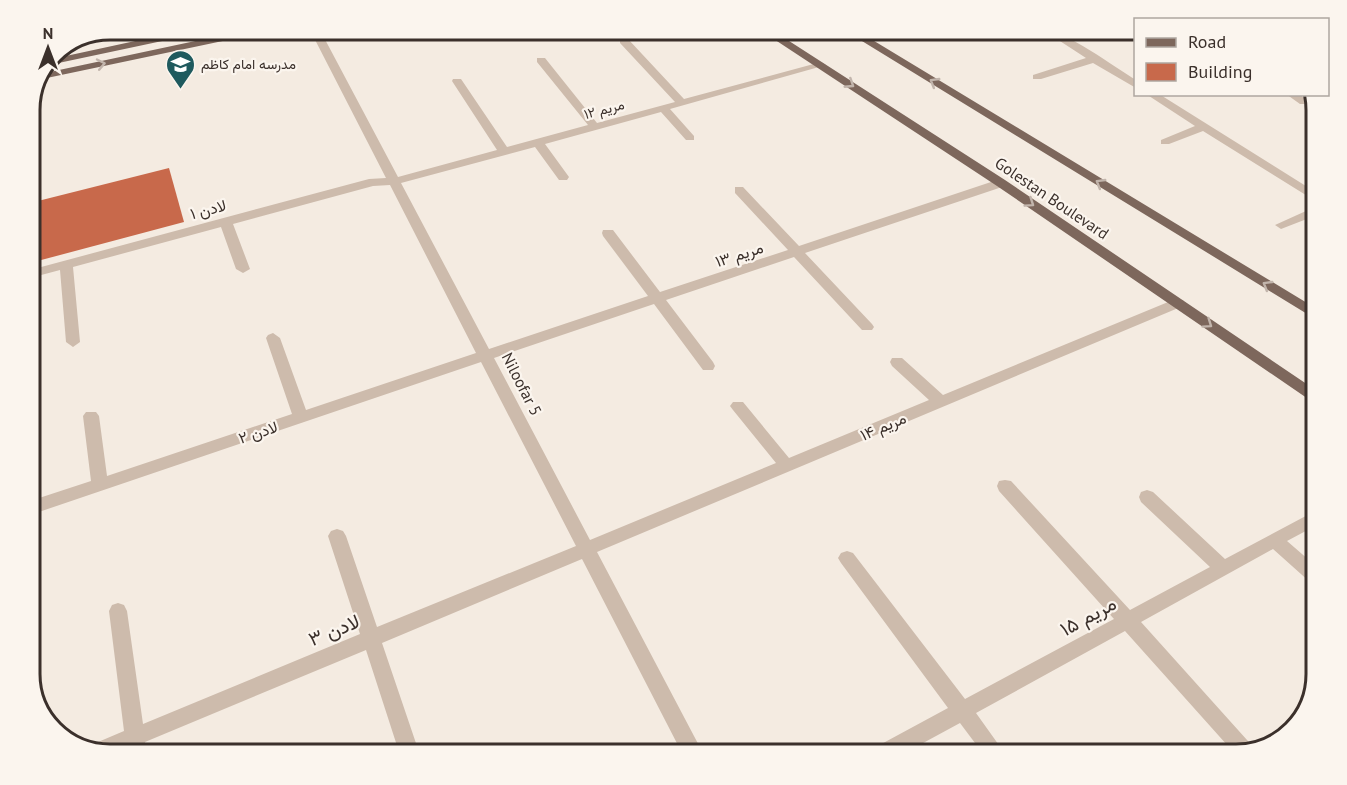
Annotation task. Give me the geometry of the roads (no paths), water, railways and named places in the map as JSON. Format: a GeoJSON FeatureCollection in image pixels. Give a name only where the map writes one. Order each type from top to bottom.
{"type":"FeatureCollection","features":[{"type":"Feature","properties":{"kind":"main road"},"geometry":{"type":"LineString","coordinates":[[78,56],[153,40]]}},
{"type":"Feature","properties":{"kind":"main road"},"geometry":{"type":"LineString","coordinates":[[78,69],[214,40]]}},
{"type":"Feature","properties":{"kind":"main road","name":"Golestan Boulevard"},"geometry":{"type":"LineString","coordinates":[[781,40],[1001,183],[1306,391]]}},
{"type":"Feature","properties":{"kind":"main road"},"geometry":{"type":"LineString","coordinates":[[865,40],[1306,308]]}},
{"type":"Feature","properties":{"kind":"street","name":"Niloofar 5"},"geometry":{"type":"LineString","coordinates":[[320,40],[688,744]]}},
{"type":"Feature","properties":{"kind":"street"},"geometry":{"type":"LineString","coordinates":[[1064,40],[1134,84]]}},
{"type":"Feature","properties":{"kind":"street"},"geometry":{"type":"LineString","coordinates":[[624,41],[682,103]]}},
{"type":"Feature","properties":{"kind":"street"},"geometry":{"type":"LineString","coordinates":[[1037,77],[1095,59]]}},
{"type":"Feature","properties":{"kind":"street"},"geometry":{"type":"LineString","coordinates":[[542,60],[595,127]]}},
{"type":"Feature","properties":{"kind":"street","name":"مریم ۱۲"},"geometry":{"type":"LineString","coordinates":[[396,181],[821,65]]}},
{"type":"Feature","properties":{"kind":"street"},"geometry":{"type":"LineString","coordinates":[[457,81],[504,152]]}},
{"type":"Feature","properties":{"kind":"street"},"geometry":{"type":"LineString","coordinates":[[1154,96],[1306,191]]}},
{"type":"Feature","properties":{"kind":"street"},"geometry":{"type":"LineString","coordinates":[[1294,96],[1304,102]]}},
{"type":"Feature","properties":{"kind":"street"},"geometry":{"type":"LineString","coordinates":[[663,108],[690,138]]}},
{"type":"Feature","properties":{"kind":"street"},"geometry":{"type":"LineString","coordinates":[[1165,142],[1203,127]]}},
{"type":"Feature","properties":{"kind":"street"},"geometry":{"type":"LineString","coordinates":[[537,142],[563,177]]}},
{"type":"Feature","properties":{"kind":"street","name":"لادن ۱"},"geometry":{"type":"LineString","coordinates":[[41,271],[373,182],[396,181]]}},
{"type":"Feature","properties":{"kind":"street","name":"مریم ۱۳"},"geometry":{"type":"LineString","coordinates":[[487,356],[1001,183]]}},
{"type":"Feature","properties":{"kind":"street"},"geometry":{"type":"LineString","coordinates":[[739,190],[867,327]]}},
{"type":"Feature","properties":{"kind":"street"},"geometry":{"type":"LineString","coordinates":[[1281,225],[1306,215]]}},
{"type":"Feature","properties":{"kind":"street"},"geometry":{"type":"LineString","coordinates":[[226,222],[243,269]]}},
{"type":"Feature","properties":{"kind":"street"},"geometry":{"type":"LineString","coordinates":[[608,233],[708,366]]}},
{"type":"Feature","properties":{"kind":"street"},"geometry":{"type":"LineString","coordinates":[[66,264],[73,342]]}},
{"type":"Feature","properties":{"kind":"street","name":"مریم ۱۴"},"geometry":{"type":"LineString","coordinates":[[587,549],[1178,303]]}},
{"type":"Feature","properties":{"kind":"street"},"geometry":{"type":"LineString","coordinates":[[273,338],[301,418]]}},
{"type":"Feature","properties":{"kind":"street","name":"لادن ۲"},"geometry":{"type":"LineString","coordinates":[[41,504],[487,356]]}},
{"type":"Feature","properties":{"kind":"street"},"geometry":{"type":"LineString","coordinates":[[897,362],[941,402]]}},
{"type":"Feature","properties":{"kind":"street"},"geometry":{"type":"LineString","coordinates":[[738,406],[787,466]]}},
{"type":"Feature","properties":{"kind":"street"},"geometry":{"type":"LineString","coordinates":[[91,416],[100,484]]}},
{"type":"Feature","properties":{"kind":"street"},"geometry":{"type":"LineString","coordinates":[[1005,486],[1240,744]]}},
{"type":"Feature","properties":{"kind":"street"},"geometry":{"type":"LineString","coordinates":[[1147,497],[1223,568]]}},
{"type":"Feature","properties":{"kind":"street","name":"مریم ۱۵"},"geometry":{"type":"LineString","coordinates":[[901,744],[1306,523]]}},
{"type":"Feature","properties":{"kind":"street"},"geometry":{"type":"LineString","coordinates":[[337,536],[406,744]]}},
{"type":"Feature","properties":{"kind":"street"},"geometry":{"type":"LineString","coordinates":[[1274,540],[1306,568]]}},
{"type":"Feature","properties":{"kind":"street","name":"لادن ۳"},"geometry":{"type":"LineString","coordinates":[[140,744],[371,639],[587,549]]}},
{"type":"Feature","properties":{"kind":"street"},"geometry":{"type":"LineString","coordinates":[[847,558],[988,744]]}},
{"type":"Feature","properties":{"kind":"street"},"geometry":{"type":"LineString","coordinates":[[118,611],[136,744]]}},
{"type":"Feature","properties":{"kind":"place","name":"مدرسه امام کاظم"},"geometry":{"type":"Point","coordinates":[180,90]}}]}
